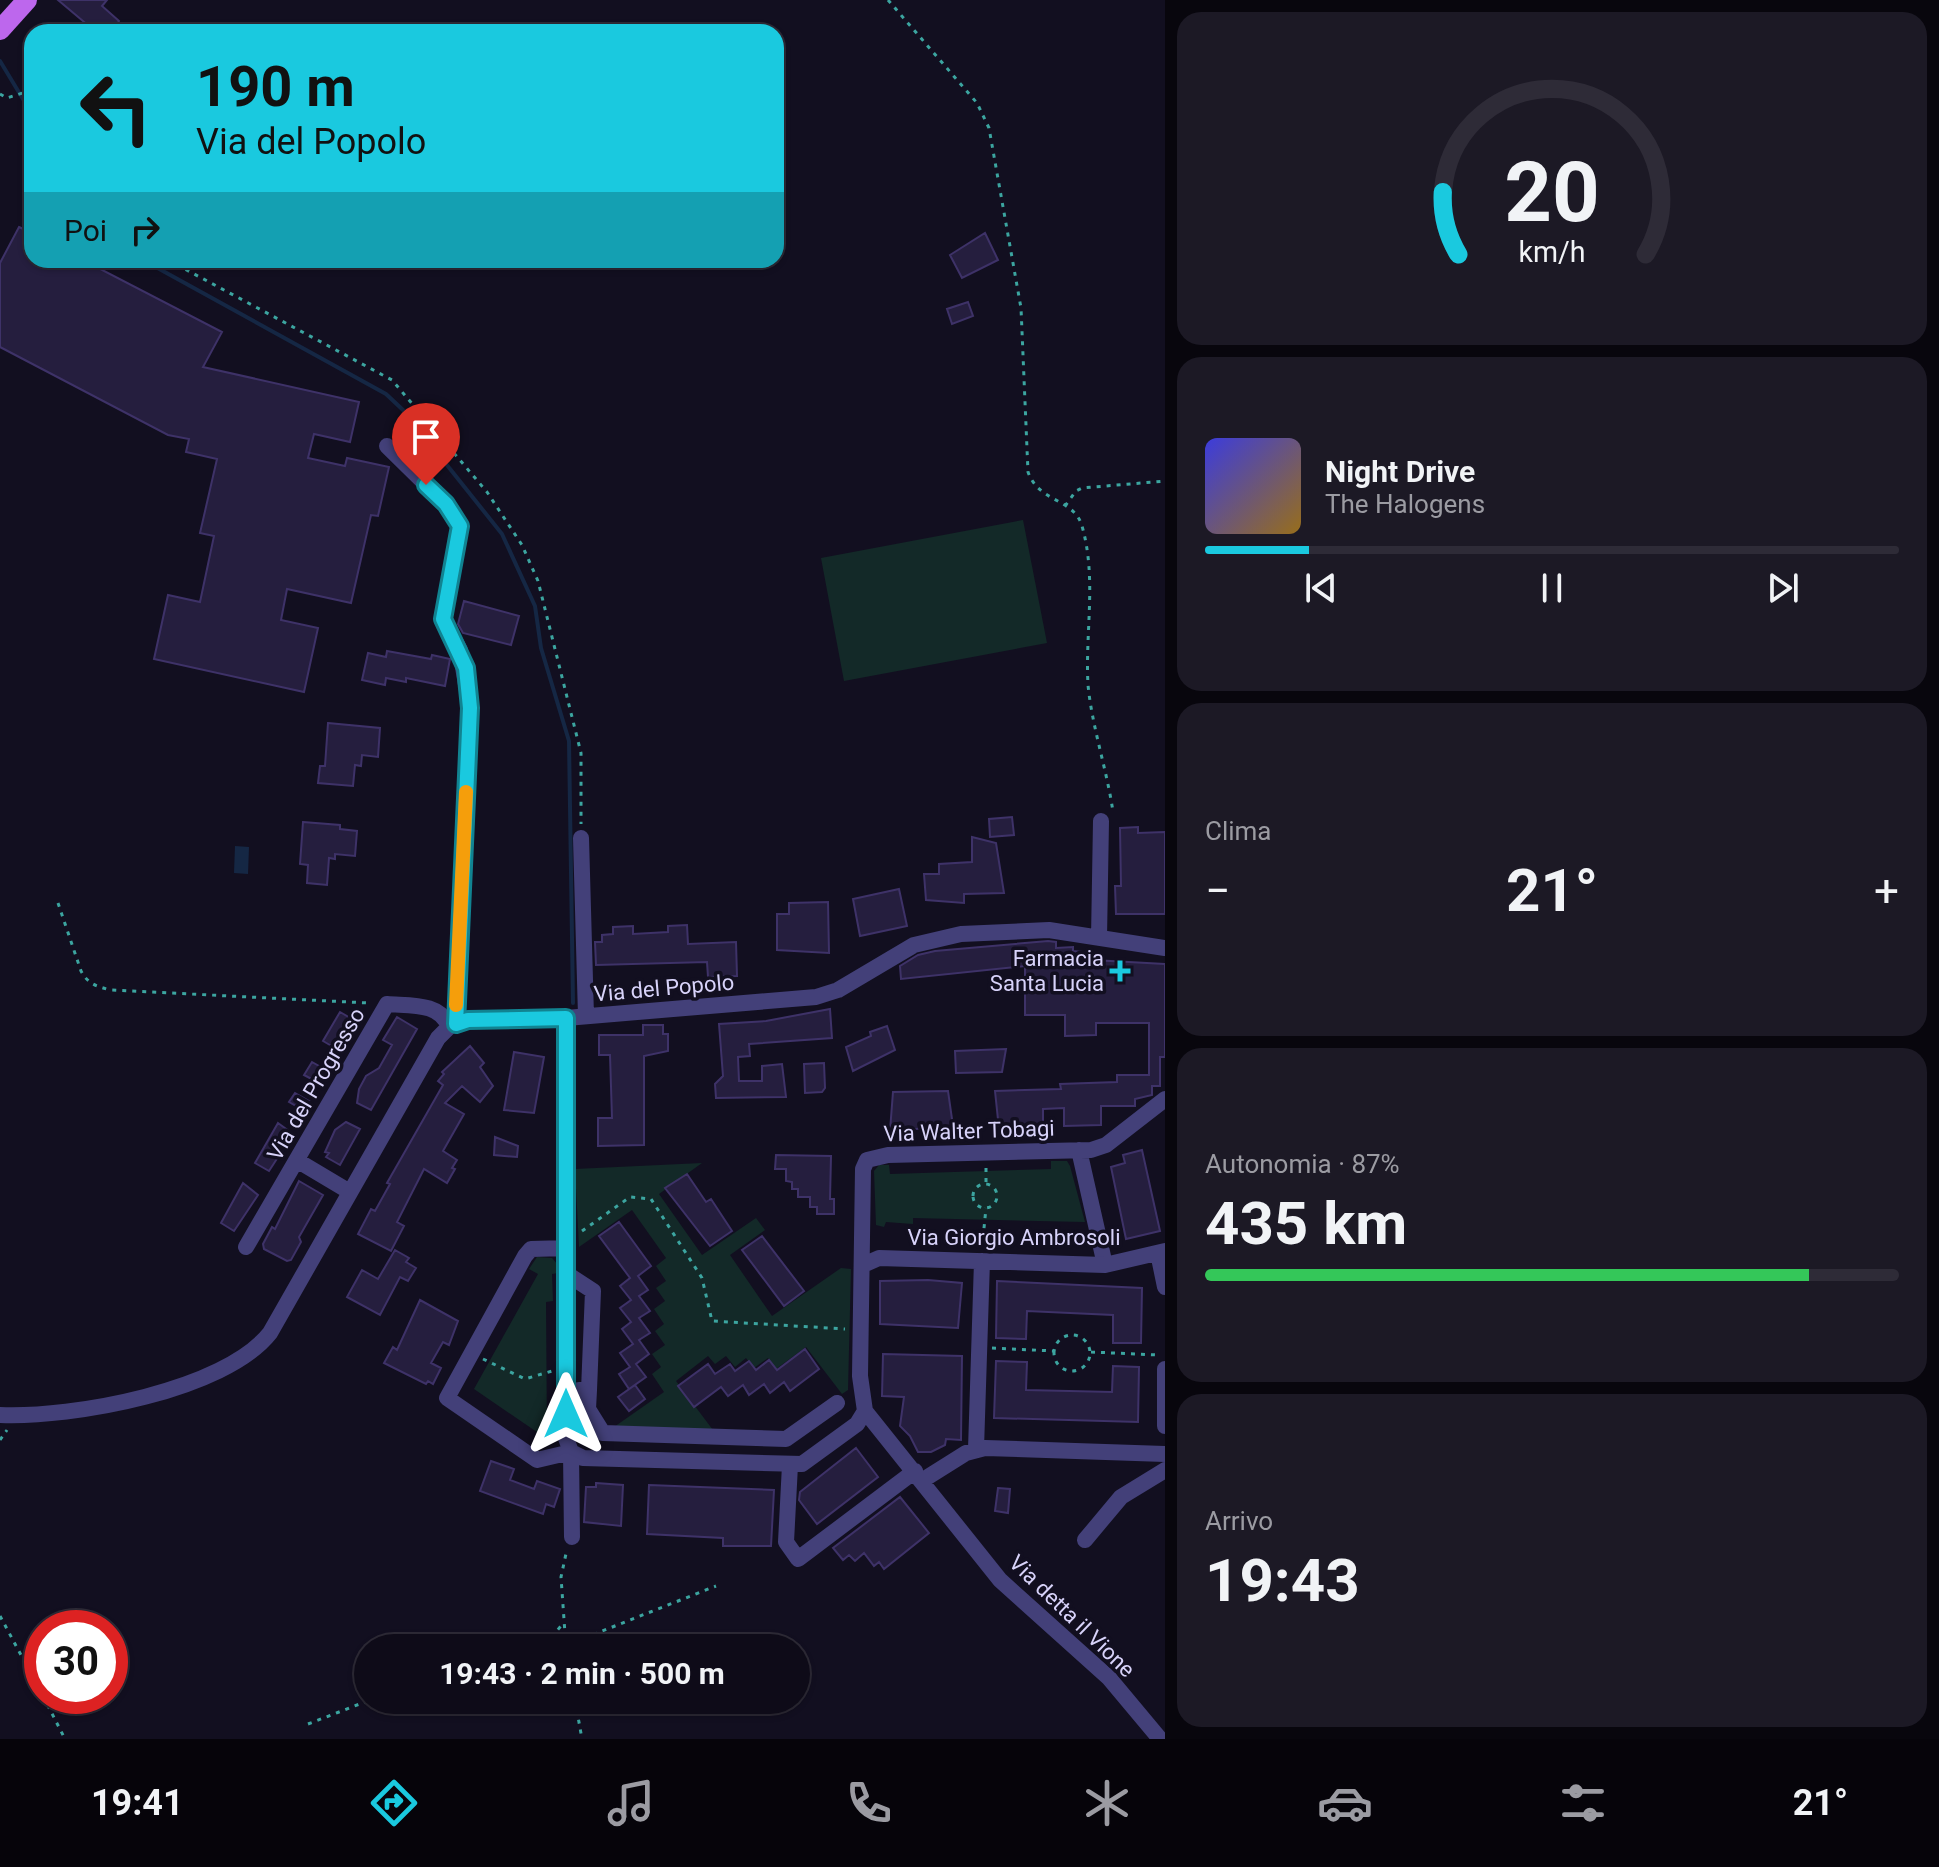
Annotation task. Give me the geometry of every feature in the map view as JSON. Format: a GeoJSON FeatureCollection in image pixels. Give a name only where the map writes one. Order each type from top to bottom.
{"type":"FeatureCollection","features":[{"type":"Feature","properties":{"kind":"main road"},"geometry":{"type":"LineString","coordinates":[[0,30],[27,0]]}},
{"type":"Feature","properties":{"kind":"street"},"geometry":{"type":"LineString","coordinates":[[0,1415],[88,1408],[212,1376],[242,1361],[270,1333],[438,1038],[452,1026],[470,708],[466,668],[443,619],[460,526],[446,504],[387,446]]}},
{"type":"Feature","properties":{"kind":"street"},"geometry":{"type":"LineString","coordinates":[[1099,938],[1101,821]]}},
{"type":"Feature","properties":{"kind":"street"},"geometry":{"type":"LineString","coordinates":[[581,838],[586,1016]]}},
{"type":"Feature","properties":{"kind":"street","name":"Via del Popolo"},"geometry":{"type":"LineString","coordinates":[[452,1026],[468,1020],[566,1018],[816,997],[838,990],[914,945],[961,934],[1034,929],[1165,948]]}},
{"type":"Feature","properties":{"kind":"street","name":"Via del Progresso"},"geometry":{"type":"LineString","coordinates":[[246,1247],[387,1004],[435,1009],[452,1026]]}},
{"type":"Feature","properties":{"kind":"street"},"geometry":{"type":"LineString","coordinates":[[566,1018],[566,1438],[577,1455],[572,1537]]}},
{"type":"Feature","properties":{"kind":"street","name":"Via Walter Tobagi"},"geometry":{"type":"LineString","coordinates":[[865,1411],[860,1376],[863,1169],[870,1157],[1079,1150],[1106,1145],[1165,1099]]}},
{"type":"Feature","properties":{"kind":"street"},"geometry":{"type":"LineString","coordinates":[[1079,1150],[1105,1265]]}},
{"type":"Feature","properties":{"kind":"street"},"geometry":{"type":"LineString","coordinates":[[298,1161],[350,1192]]}},
{"type":"Feature","properties":{"kind":"street"},"geometry":{"type":"LineString","coordinates":[[568,1244],[531,1249],[447,1398],[537,1460],[577,1455],[802,1464],[863,1418],[865,1411]]}},
{"type":"Feature","properties":{"kind":"street"},"geometry":{"type":"LineString","coordinates":[[1161,1252],[1165,1287]]}},
{"type":"Feature","properties":{"kind":"street","name":"Via Giorgio Ambrosoli"},"geometry":{"type":"LineString","coordinates":[[863,1265],[879,1258],[1105,1265],[1161,1252]]}},
{"type":"Feature","properties":{"kind":"street"},"geometry":{"type":"LineString","coordinates":[[976,1449],[982,1261]]}},
{"type":"Feature","properties":{"kind":"street"},"geometry":{"type":"LineString","coordinates":[[567,1274],[593,1291],[588,1409],[603,1433],[786,1439],[837,1403]]}},
{"type":"Feature","properties":{"kind":"street"},"geometry":{"type":"LineString","coordinates":[[1165,1369],[1165,1426]]}},
{"type":"Feature","properties":{"kind":"street"},"geometry":{"type":"LineString","coordinates":[[566,1390],[589,1390]]}},
{"type":"Feature","properties":{"kind":"street","name":"Via detta il Vione"},"geometry":{"type":"LineString","coordinates":[[865,1411],[1000,1580],[1109,1678],[1160,1739]]}},
{"type":"Feature","properties":{"kind":"street"},"geometry":{"type":"LineString","coordinates":[[790,1465],[786,1542],[798,1559],[919,1476],[976,1449],[1165,1454]]}},
{"type":"Feature","properties":{"kind":"street"},"geometry":{"type":"LineString","coordinates":[[1085,1540],[1121,1497],[1165,1470]]}},
{"type":"Feature","properties":{"kind":"path"},"geometry":{"type":"LineString","coordinates":[[888,0],[977,103],[989,128],[1021,308],[1028,472],[1033,487],[1065,506],[1081,523],[1085,543],[1092,611],[1088,685],[1113,812],[1101,821]]}},
{"type":"Feature","properties":{"kind":"path"},"geometry":{"type":"LineString","coordinates":[[0,94],[14,96],[24,90]]}},
{"type":"Feature","properties":{"kind":"path"},"geometry":{"type":"LineString","coordinates":[[1065,506],[1082,488],[1165,481]]}},
{"type":"Feature","properties":{"kind":"path"},"geometry":{"type":"LineString","coordinates":[[58,903],[81,971],[86,980],[95,986],[110,990],[387,1004]]}},
{"type":"Feature","properties":{"kind":"path"},"geometry":{"type":"LineString","coordinates":[[986,1184],[996,1190],[997,1197],[994,1205],[986,1208],[976,1203],[973,1196],[976,1189],[986,1184]]}},
{"type":"Feature","properties":{"kind":"path"},"geometry":{"type":"LineString","coordinates":[[568,1244],[630,1197],[651,1199],[702,1278],[712,1321],[861,1330]]}},
{"type":"Feature","properties":{"kind":"path"},"geometry":{"type":"LineString","coordinates":[[983,1238],[986,1208]]}},
{"type":"Feature","properties":{"kind":"path"},"geometry":{"type":"LineString","coordinates":[[1073,1334],[1084,1339],[1091,1352],[1086,1366],[1069,1371],[1058,1365],[1054,1351],[1062,1338],[1073,1334]]}},
{"type":"Feature","properties":{"kind":"path"},"geometry":{"type":"LineString","coordinates":[[980,1347],[1054,1351]]}},
{"type":"Feature","properties":{"kind":"path"},"geometry":{"type":"LineString","coordinates":[[1091,1352],[1165,1355]]}},
{"type":"Feature","properties":{"kind":"path"},"geometry":{"type":"LineString","coordinates":[[472,1353],[525,1379],[543,1371],[566,1370]]}},
{"type":"Feature","properties":{"kind":"path"},"geometry":{"type":"LineString","coordinates":[[563,1634],[561,1577],[572,1537]]}},
{"type":"Feature","properties":{"kind":"path"},"geometry":{"type":"LineString","coordinates":[[595,1634],[716,1586]]}},
{"type":"Feature","properties":{"kind":"path"},"geometry":{"type":"LineString","coordinates":[[0,1616],[24,1661]]}},
{"type":"Feature","properties":{"kind":"path"},"geometry":{"type":"LineString","coordinates":[[552,1634],[561,1626]]}},
{"type":"Feature","properties":{"kind":"path"},"geometry":{"type":"LineString","coordinates":[[308,1724],[354,1706]]}},
{"type":"Feature","properties":{"kind":"path"},"geometry":{"type":"LineString","coordinates":[[52,1714],[65,1739]]}},
{"type":"Feature","properties":{"kind":"path"},"geometry":{"type":"LineString","coordinates":[[578,1714],[582,1739]]}},
{"type":"Feature","properties":{"kind":"green space"},"geometry":{"type":"Polygon","coordinates":[[[1023,520],[1047,643],[844,681],[821,558],[1023,520]]]}},
{"type":"Feature","properties":{"kind":"green space"},"geometry":{"type":"Polygon","coordinates":[[[1051,1161],[1067,1161],[1070,1166],[1085,1222],[913,1218],[913,1224],[886,1222],[884,1227],[876,1225],[874,1171],[879,1165],[889,1165],[890,1174],[1051,1169],[1051,1161]]]}},
{"type":"Feature","properties":{"kind":"green space"},"geometry":{"type":"Polygon","coordinates":[[[702,1163],[659,1194],[702,1255],[756,1218],[765,1230],[730,1255],[772,1316],[841,1268],[851,1269],[848,1390],[842,1394],[806,1347],[776,1369],[768,1358],[754,1368],[746,1358],[735,1367],[726,1356],[715,1364],[708,1356],[676,1381],[713,1430],[614,1427],[664,1392],[652,1374],[661,1367],[652,1354],[665,1345],[655,1331],[664,1324],[654,1309],[665,1301],[656,1288],[666,1281],[656,1266],[666,1258],[632,1210],[579,1247],[575,1169],[702,1163]]]}},
{"type":"Feature","properties":{"kind":"green space"},"geometry":{"type":"Polygon","coordinates":[[[537,1257],[552,1258],[558,1265],[558,1273],[552,1274],[553,1301],[546,1302],[547,1439],[474,1389],[538,1274],[529,1269],[537,1257]]]}},
{"type":"Feature","properties":{"kind":"water"},"geometry":{"type":"Polygon","coordinates":[[[235,846],[249,847],[248,874],[234,873],[235,846]]]}},
{"type":"Feature","properties":{"kind":"building"},"geometry":{"type":"Polygon","coordinates":[[[58,0],[107,0],[102,6],[119,21],[117,24],[86,24],[58,0]]]}},
{"type":"Feature","properties":{"kind":"building"},"geometry":{"type":"Polygon","coordinates":[[[19,227],[24,229],[24,268],[98,268],[222,332],[203,367],[359,402],[350,442],[314,434],[308,458],[345,466],[347,458],[389,467],[378,516],[371,515],[351,603],[287,589],[281,620],[318,628],[304,692],[154,659],[168,595],[200,602],[214,536],[200,533],[217,459],[186,452],[189,439],[168,435],[0,347],[0,263],[19,227]]]}},
{"type":"Feature","properties":{"kind":"building"},"geometry":{"type":"Polygon","coordinates":[[[985,233],[998,260],[962,278],[950,255],[985,233]]]}},
{"type":"Feature","properties":{"kind":"building"},"geometry":{"type":"Polygon","coordinates":[[[968,302],[973,316],[952,324],[947,309],[968,302]]]}},
{"type":"Feature","properties":{"kind":"building"},"geometry":{"type":"Polygon","coordinates":[[[464,601],[519,616],[511,645],[463,633],[458,624],[464,601]]]}},
{"type":"Feature","properties":{"kind":"building"},"geometry":{"type":"Polygon","coordinates":[[[387,651],[450,659],[445,686],[406,678],[406,682],[386,678],[385,685],[362,680],[368,653],[386,657],[387,651]]]}},
{"type":"Feature","properties":{"kind":"building"},"geometry":{"type":"Polygon","coordinates":[[[328,723],[380,728],[378,757],[362,755],[361,766],[355,765],[353,786],[318,783],[320,766],[325,766],[328,723]]]}},
{"type":"Feature","properties":{"kind":"building"},"geometry":{"type":"Polygon","coordinates":[[[1012,817],[1014,835],[990,837],[989,819],[1012,817]]]}},
{"type":"Feature","properties":{"kind":"building"},"geometry":{"type":"Polygon","coordinates":[[[303,822],[340,825],[340,829],[357,831],[355,856],[335,854],[335,859],[329,858],[327,885],[307,883],[308,865],[300,864],[303,822]]]}},
{"type":"Feature","properties":{"kind":"building"},"geometry":{"type":"Polygon","coordinates":[[[1138,827],[1138,833],[1165,832],[1165,914],[1116,914],[1115,886],[1121,886],[1120,828],[1138,827]]]}},
{"type":"Feature","properties":{"kind":"building"},"geometry":{"type":"Polygon","coordinates":[[[972,837],[996,843],[1004,893],[964,894],[964,903],[926,900],[924,874],[939,874],[939,864],[972,862],[972,837]]]}},
{"type":"Feature","properties":{"kind":"building"},"geometry":{"type":"Polygon","coordinates":[[[899,889],[907,926],[860,936],[853,899],[899,889]]]}},
{"type":"Feature","properties":{"kind":"building"},"geometry":{"type":"Polygon","coordinates":[[[828,902],[829,953],[777,950],[777,914],[789,914],[789,903],[828,902]]]}},
{"type":"Feature","properties":{"kind":"building"},"geometry":{"type":"Polygon","coordinates":[[[687,925],[688,944],[736,942],[737,976],[708,977],[707,962],[596,965],[595,942],[602,942],[602,935],[613,934],[613,927],[633,926],[633,934],[668,932],[668,926],[687,925]]]}},
{"type":"Feature","properties":{"kind":"building"},"geometry":{"type":"Polygon","coordinates":[[[1056,942],[1056,948],[1073,947],[1073,951],[1092,953],[1093,960],[1165,964],[1165,1057],[1160,1057],[1160,1086],[1152,1086],[1152,1095],[1135,1099],[1135,1106],[1101,1106],[1101,1125],[1064,1126],[1064,1108],[1043,1109],[1043,1128],[999,1129],[995,1091],[1061,1089],[1060,1084],[1117,1082],[1117,1075],[1149,1075],[1149,1023],[1096,1023],[1096,1035],[1065,1036],[1065,1015],[1025,1015],[1025,966],[901,979],[900,966],[918,955],[935,951],[1056,942]]]}},
{"type":"Feature","properties":{"kind":"building"},"geometry":{"type":"Polygon","coordinates":[[[830,1009],[832,1038],[749,1044],[750,1056],[738,1057],[739,1081],[762,1081],[762,1066],[782,1064],[786,1097],[716,1098],[715,1084],[723,1076],[719,1024],[766,1021],[830,1009]]]}},
{"type":"Feature","properties":{"kind":"building"},"geometry":{"type":"Polygon","coordinates":[[[340,1012],[359,1023],[342,1052],[323,1041],[340,1012]]]}},
{"type":"Feature","properties":{"kind":"building"},"geometry":{"type":"Polygon","coordinates":[[[397,1017],[417,1029],[371,1110],[357,1103],[359,1089],[366,1076],[379,1068],[392,1045],[383,1040],[397,1017]]]}},
{"type":"Feature","properties":{"kind":"building"},"geometry":{"type":"Polygon","coordinates":[[[643,1025],[663,1025],[663,1034],[668,1034],[668,1051],[644,1056],[644,1145],[598,1146],[598,1118],[612,1118],[610,1055],[599,1055],[599,1035],[643,1035],[643,1025]]]}},
{"type":"Feature","properties":{"kind":"building"},"geometry":{"type":"Polygon","coordinates":[[[887,1026],[895,1050],[853,1071],[846,1047],[871,1036],[870,1032],[887,1026]]]}},
{"type":"Feature","properties":{"kind":"building"},"geometry":{"type":"Polygon","coordinates":[[[470,1046],[484,1063],[480,1067],[493,1086],[480,1102],[462,1086],[445,1103],[464,1114],[443,1151],[457,1160],[452,1168],[455,1169],[447,1183],[424,1169],[397,1222],[404,1226],[391,1251],[358,1234],[371,1209],[375,1211],[390,1184],[387,1183],[443,1085],[438,1081],[444,1074],[442,1072],[470,1046]]]}},
{"type":"Feature","properties":{"kind":"building"},"geometry":{"type":"Polygon","coordinates":[[[1006,1049],[1002,1072],[956,1073],[955,1051],[1006,1049]]]}},
{"type":"Feature","properties":{"kind":"building"},"geometry":{"type":"Polygon","coordinates":[[[514,1052],[544,1057],[534,1113],[504,1110],[514,1052]]]}},
{"type":"Feature","properties":{"kind":"building"},"geometry":{"type":"Polygon","coordinates":[[[312,1062],[326,1070],[321,1084],[304,1075],[312,1062]]]}},
{"type":"Feature","properties":{"kind":"building"},"geometry":{"type":"Polygon","coordinates":[[[824,1063],[825,1088],[822,1092],[805,1093],[804,1064],[824,1063]]]}},
{"type":"Feature","properties":{"kind":"building"},"geometry":{"type":"Polygon","coordinates":[[[948,1091],[953,1126],[890,1131],[893,1092],[948,1091]]]}},
{"type":"Feature","properties":{"kind":"building"},"geometry":{"type":"Polygon","coordinates":[[[295,1093],[309,1101],[303,1110],[289,1102],[295,1093]]]}},
{"type":"Feature","properties":{"kind":"building"},"geometry":{"type":"Polygon","coordinates":[[[346,1122],[360,1129],[340,1165],[326,1157],[329,1153],[325,1152],[335,1130],[346,1122]]]}},
{"type":"Feature","properties":{"kind":"building"},"geometry":{"type":"Polygon","coordinates":[[[278,1123],[293,1134],[269,1171],[255,1163],[278,1123]]]}},
{"type":"Feature","properties":{"kind":"building"},"geometry":{"type":"Polygon","coordinates":[[[495,1137],[518,1146],[517,1157],[494,1155],[495,1137]]]}},
{"type":"Feature","properties":{"kind":"building"},"geometry":{"type":"Polygon","coordinates":[[[1142,1150],[1160,1231],[1126,1239],[1111,1167],[1125,1163],[1123,1155],[1142,1150]]]}},
{"type":"Feature","properties":{"kind":"building"},"geometry":{"type":"Polygon","coordinates":[[[776,1155],[831,1156],[830,1199],[834,1199],[834,1214],[817,1214],[817,1207],[810,1207],[810,1197],[798,1197],[798,1189],[792,1189],[792,1182],[786,1181],[786,1169],[775,1169],[776,1155]]]}},
{"type":"Feature","properties":{"kind":"building"},"geometry":{"type":"Polygon","coordinates":[[[687,1174],[706,1202],[711,1199],[732,1231],[710,1246],[665,1188],[687,1174]]]}},
{"type":"Feature","properties":{"kind":"building"},"geometry":{"type":"Polygon","coordinates":[[[299,1181],[323,1195],[299,1237],[301,1242],[291,1260],[287,1261],[264,1249],[263,1244],[272,1227],[275,1229],[299,1181]]]}},
{"type":"Feature","properties":{"kind":"building"},"geometry":{"type":"Polygon","coordinates":[[[243,1183],[258,1195],[234,1231],[221,1223],[243,1183]]]}},
{"type":"Feature","properties":{"kind":"building"},"geometry":{"type":"Polygon","coordinates":[[[619,1222],[651,1266],[638,1276],[648,1290],[639,1296],[650,1311],[639,1318],[650,1333],[639,1340],[649,1354],[636,1364],[646,1377],[629,1389],[619,1374],[630,1367],[620,1353],[633,1344],[622,1329],[631,1322],[620,1308],[631,1300],[620,1286],[630,1278],[599,1236],[619,1222]]]}},
{"type":"Feature","properties":{"kind":"building"},"geometry":{"type":"Polygon","coordinates":[[[762,1236],[804,1291],[784,1306],[742,1250],[762,1236]]]}},
{"type":"Feature","properties":{"kind":"building"},"geometry":{"type":"Polygon","coordinates":[[[395,1250],[409,1258],[406,1262],[416,1268],[408,1281],[400,1277],[380,1315],[347,1297],[362,1270],[378,1279],[395,1250]]]}},
{"type":"Feature","properties":{"kind":"building"},"geometry":{"type":"Polygon","coordinates":[[[880,1281],[962,1283],[958,1328],[880,1324],[880,1281]]]}},
{"type":"Feature","properties":{"kind":"building"},"geometry":{"type":"Polygon","coordinates":[[[997,1281],[1142,1288],[1141,1343],[1113,1343],[1113,1315],[1027,1311],[1026,1339],[996,1338],[997,1281]]]}},
{"type":"Feature","properties":{"kind":"building"},"geometry":{"type":"Polygon","coordinates":[[[420,1300],[458,1321],[449,1345],[443,1342],[431,1363],[441,1368],[433,1384],[428,1381],[426,1384],[384,1363],[393,1347],[397,1350],[420,1300]]]}},
{"type":"Feature","properties":{"kind":"building"},"geometry":{"type":"Polygon","coordinates":[[[805,1349],[819,1369],[790,1391],[784,1382],[770,1393],[764,1384],[749,1395],[743,1385],[728,1396],[721,1387],[694,1407],[678,1386],[708,1364],[715,1374],[730,1364],[735,1371],[749,1361],[756,1370],[769,1360],[777,1370],[805,1349]]]}},
{"type":"Feature","properties":{"kind":"building"},"geometry":{"type":"Polygon","coordinates":[[[883,1354],[962,1356],[961,1440],[946,1439],[945,1445],[931,1452],[918,1452],[910,1436],[900,1426],[904,1397],[882,1396],[883,1354]]]}},
{"type":"Feature","properties":{"kind":"building"},"geometry":{"type":"Polygon","coordinates":[[[996,1361],[1027,1362],[1026,1390],[1112,1392],[1113,1366],[1139,1367],[1138,1422],[994,1418],[996,1361]]]}},
{"type":"Feature","properties":{"kind":"building"},"geometry":{"type":"Polygon","coordinates":[[[635,1385],[645,1399],[629,1411],[618,1397],[635,1385]]]}},
{"type":"Feature","properties":{"kind":"building"},"geometry":{"type":"Polygon","coordinates":[[[856,1448],[878,1477],[817,1524],[799,1500],[800,1492],[856,1448]]]}},
{"type":"Feature","properties":{"kind":"building"},"geometry":{"type":"Polygon","coordinates":[[[491,1461],[514,1469],[510,1480],[534,1489],[537,1481],[560,1489],[554,1507],[546,1504],[543,1514],[480,1491],[491,1461]]]}},
{"type":"Feature","properties":{"kind":"building"},"geometry":{"type":"Polygon","coordinates":[[[596,1483],[623,1485],[621,1526],[584,1522],[586,1487],[596,1487],[596,1483]]]}},
{"type":"Feature","properties":{"kind":"building"},"geometry":{"type":"Polygon","coordinates":[[[649,1485],[774,1490],[771,1546],[723,1546],[723,1538],[647,1534],[649,1485]]]}},
{"type":"Feature","properties":{"kind":"building"},"geometry":{"type":"Polygon","coordinates":[[[998,1488],[1010,1489],[1008,1513],[995,1511],[998,1488]]]}},
{"type":"Feature","properties":{"kind":"building"},"geometry":{"type":"Polygon","coordinates":[[[900,1497],[929,1533],[884,1569],[879,1562],[874,1566],[864,1553],[855,1561],[849,1555],[843,1560],[833,1548],[900,1497]]]}},
{"type":"Feature","properties":{"kind":"waterway"},"geometry":{"type":"LineString","coordinates":[[0,61],[24,101]]}},
{"type":"Feature","properties":{"kind":"waterway"},"geometry":{"type":"LineString","coordinates":[[158,268],[386,394],[403,410],[502,534],[535,606],[541,648],[569,741],[573,1003]]}},
{"type":"Feature","properties":{"kind":"slow traffic"},"geometry":{"type":"LineString","coordinates":[[456,1005],[466,792]]}},
{"type":"Feature","properties":{"kind":"place","name":"Farmacia Santa Lucia"},"geometry":{"type":"Point","coordinates":[1120,971]}},
{"type":"Feature","properties":{"kind":"route"},"geometry":{"type":"LineString","coordinates":[[426,485],[446,504],[460,526],[443,619],[466,668],[470,708],[456,1024],[468,1020],[566,1018],[566,1414]]}}]}
